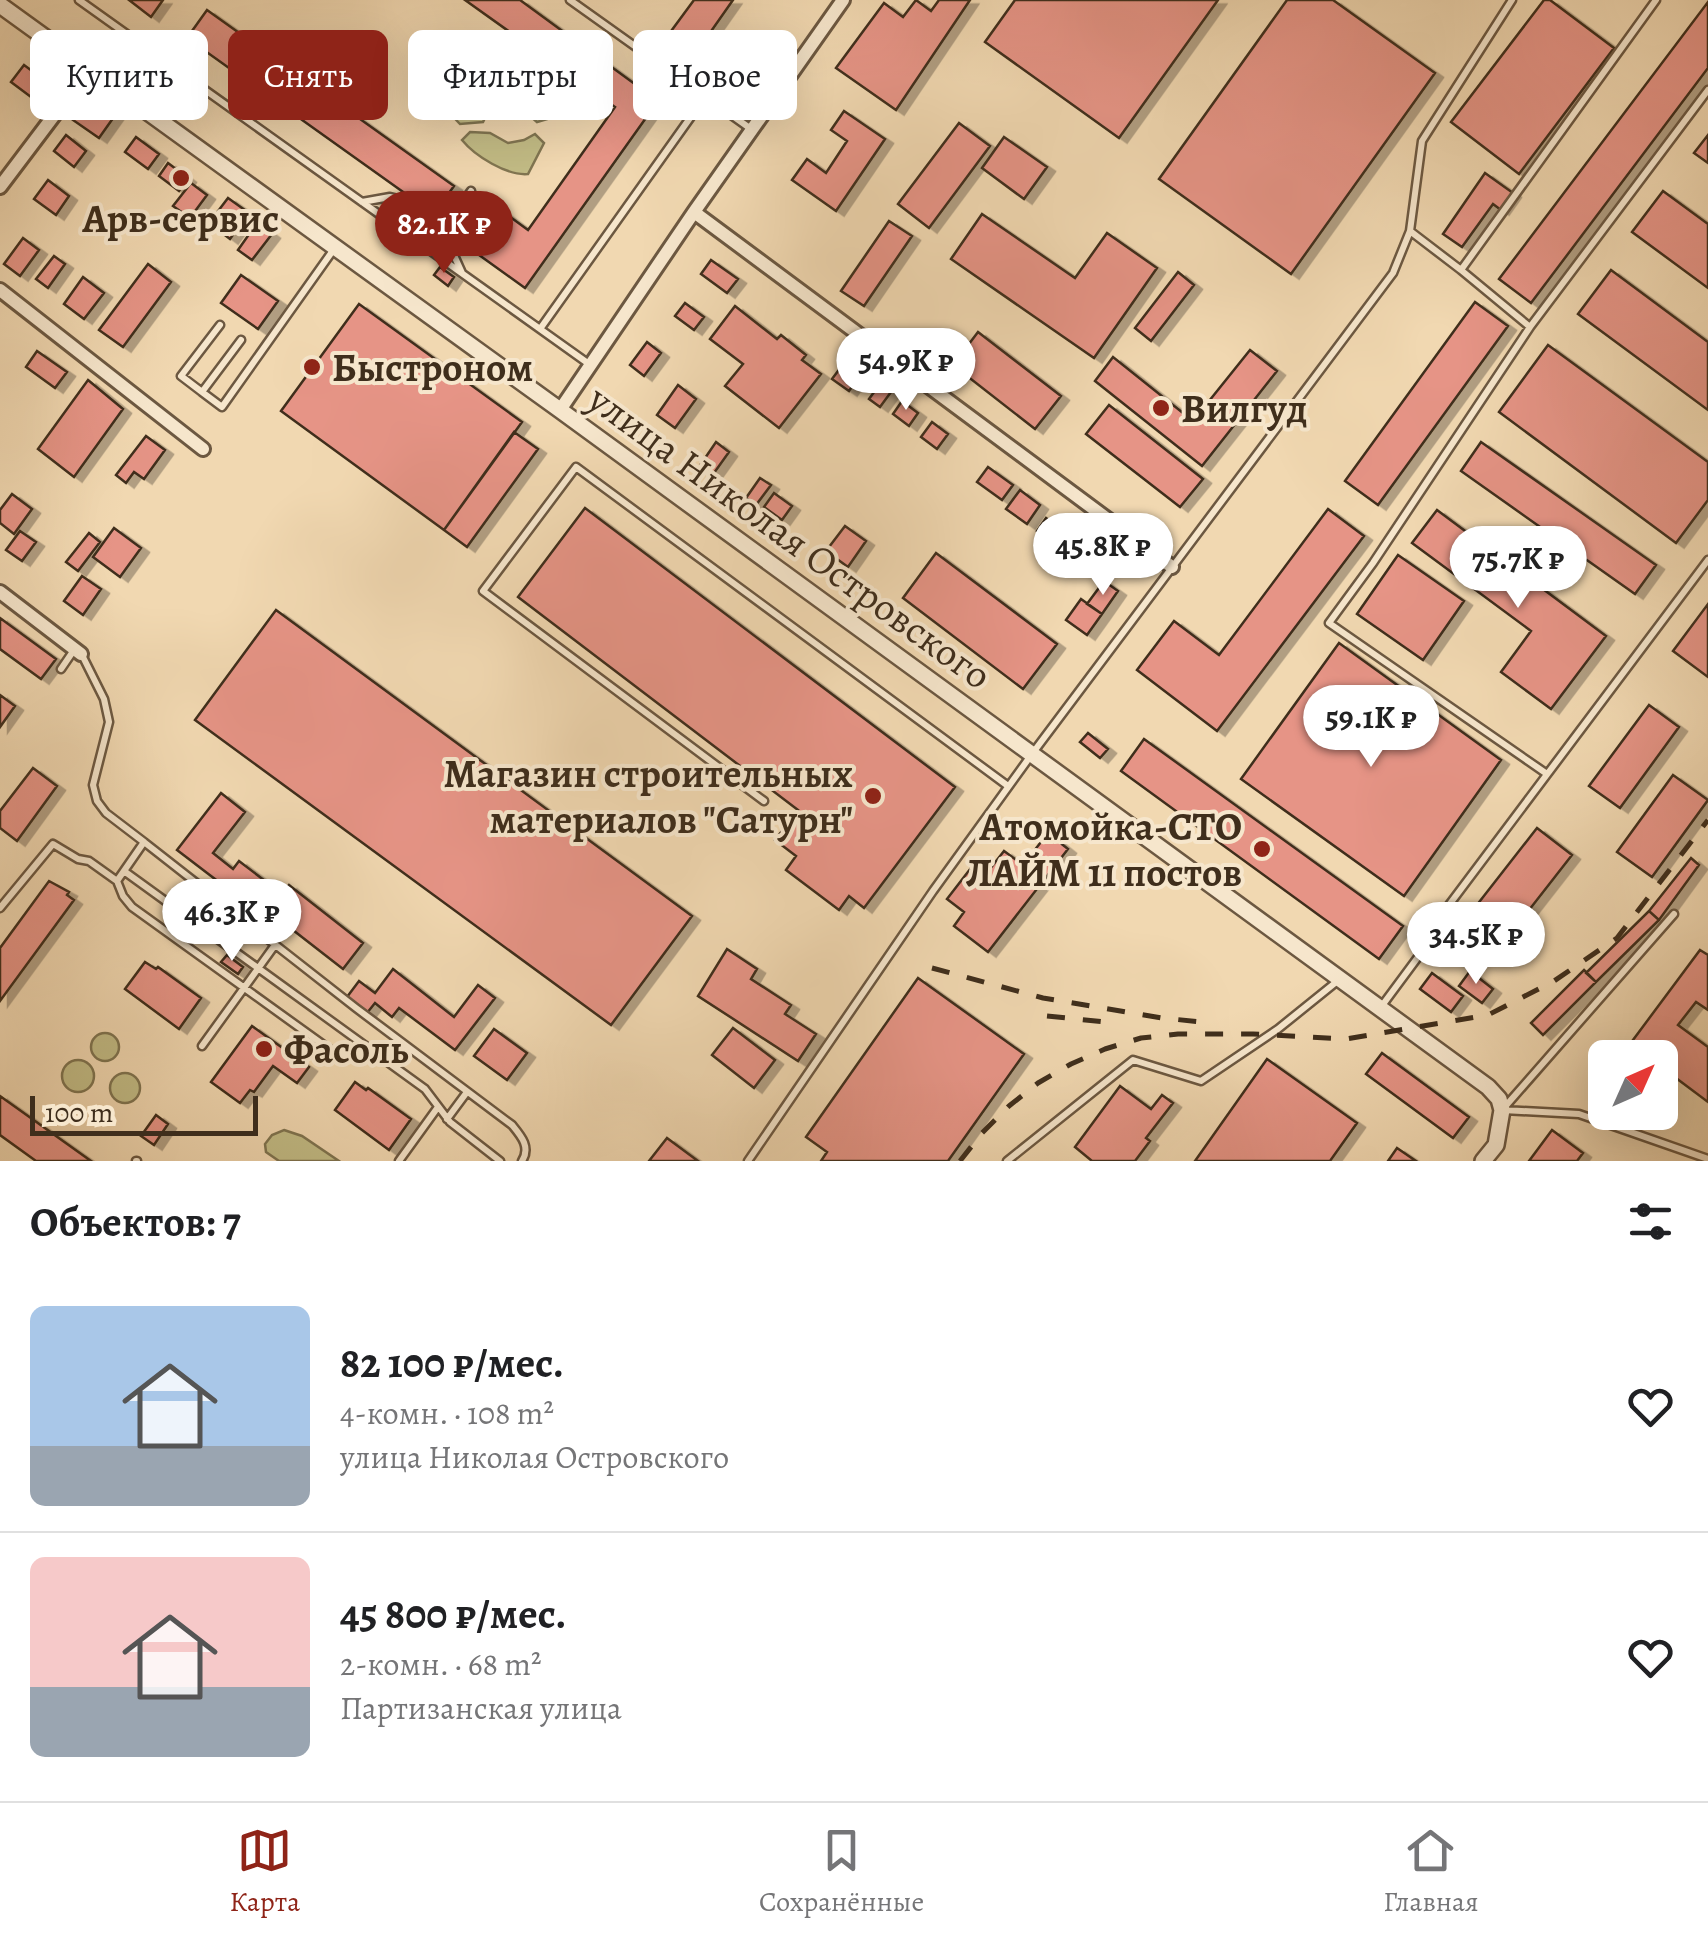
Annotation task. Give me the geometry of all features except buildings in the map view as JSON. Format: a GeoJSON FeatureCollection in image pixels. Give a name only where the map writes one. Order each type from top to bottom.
{"type":"FeatureCollection","features":[{"type":"Feature","properties":{"kind":"street"},"geometry":{"type":"LineString","coordinates":[[560,410],[844,0]]}},
{"type":"Feature","properties":{"kind":"street","name":"улица Николая Островского"},"geometry":{"type":"LineString","coordinates":[[0,5],[34,30]]}},
{"type":"Feature","properties":{"kind":"street"},"geometry":{"type":"LineString","coordinates":[[3,177],[48,120]]}},
{"type":"Feature","properties":{"kind":"street","name":"улица Николая Островского"},"geometry":{"type":"LineString","coordinates":[[158,120],[1488,1087],[1499,1099],[1502,1110]]}},
{"type":"Feature","properties":{"kind":"street"},"geometry":{"type":"LineString","coordinates":[[694,212],[1172,567]]}},
{"type":"Feature","properties":{"kind":"street"},"geometry":{"type":"LineString","coordinates":[[0,290],[203,448]]}},
{"type":"Feature","properties":{"kind":"street"},"geometry":{"type":"LineString","coordinates":[[0,592],[78,652]]}},
{"type":"Feature","properties":{"kind":"street"},"geometry":{"type":"LineString","coordinates":[[1484,1161],[1496,1145],[1502,1110]]}},
{"type":"Feature","properties":{"kind":"lane"},"geometry":{"type":"LineString","coordinates":[[79,0],[590,365]]}},
{"type":"Feature","properties":{"kind":"lane"},"geometry":{"type":"LineString","coordinates":[[570,0],[633,45]]}},
{"type":"Feature","properties":{"kind":"lane"},"geometry":{"type":"LineString","coordinates":[[748,1161],[1008,786],[1393,273],[1410,231],[1422,140],[1512,0]]}},
{"type":"Feature","properties":{"kind":"lane"},"geometry":{"type":"LineString","coordinates":[[1461,270],[1656,0]]}},
{"type":"Feature","properties":{"kind":"lane"},"geometry":{"type":"LineString","coordinates":[[1548,774],[1329,623],[1374,563],[1530,328],[1708,90]]}},
{"type":"Feature","properties":{"kind":"lane"},"geometry":{"type":"LineString","coordinates":[[540,329],[690,120]]}},
{"type":"Feature","properties":{"kind":"lane"},"geometry":{"type":"LineString","coordinates":[[738,120],[752,130]]}},
{"type":"Feature","properties":{"kind":"lane"},"geometry":{"type":"LineString","coordinates":[[443,231],[471,192]]}},
{"type":"Feature","properties":{"kind":"lane"},"geometry":{"type":"LineString","coordinates":[[362,202],[394,198],[443,231],[462,274]]}},
{"type":"Feature","properties":{"kind":"lane"},"geometry":{"type":"LineString","coordinates":[[1410,231],[1530,328]]}},
{"type":"Feature","properties":{"kind":"lane"},"geometry":{"type":"LineString","coordinates":[[220,325],[181,376],[222,408],[335,248]]}},
{"type":"Feature","properties":{"kind":"lane"},"geometry":{"type":"LineString","coordinates":[[202,392],[241,340]]}},
{"type":"Feature","properties":{"kind":"lane"},"geometry":{"type":"LineString","coordinates":[[764,801],[483,591],[576,467],[1008,786]]}},
{"type":"Feature","properties":{"kind":"lane"},"geometry":{"type":"LineString","coordinates":[[1380,1008],[1424,950],[1448,906],[1708,560]]}},
{"type":"Feature","properties":{"kind":"lane"},"geometry":{"type":"LineString","coordinates":[[60,669],[78,652],[104,699],[109,722],[93,784],[106,813],[512,1125],[526,1152],[522,1161]]}},
{"type":"Feature","properties":{"kind":"lane"},"geometry":{"type":"LineString","coordinates":[[117,881],[144,842]]}},
{"type":"Feature","properties":{"kind":"lane"},"geometry":{"type":"LineString","coordinates":[[0,908],[52,844],[89,861],[117,881],[132,907],[332,1051],[342,1054],[369,1049]]}},
{"type":"Feature","properties":{"kind":"lane"},"geometry":{"type":"LineString","coordinates":[[124,871],[424,1089],[446,1119],[500,1161]]}},
{"type":"Feature","properties":{"kind":"lane"},"geometry":{"type":"LineString","coordinates":[[1502,1110],[1674,914]]}},
{"type":"Feature","properties":{"kind":"lane"},"geometry":{"type":"LineString","coordinates":[[202,1046],[275,945]]}},
{"type":"Feature","properties":{"kind":"lane"},"geometry":{"type":"LineString","coordinates":[[1008,1161],[1133,1060],[1200,1082],[1278,1029],[1340,979]]}},
{"type":"Feature","properties":{"kind":"lane"},"geometry":{"type":"LineString","coordinates":[[446,1119],[467,1092]]}},
{"type":"Feature","properties":{"kind":"lane"},"geometry":{"type":"LineString","coordinates":[[398,1161],[438,1107]]}},
{"type":"Feature","properties":{"kind":"lane"},"geometry":{"type":"LineString","coordinates":[[1502,1110],[1579,1114],[1708,1159]]}},
{"type":"Feature","properties":{"kind":"shaded area"},"geometry":{"type":"Polygon","coordinates":[[[456,120],[484,120],[483,122],[460,124],[456,120]]]}},
{"type":"Feature","properties":{"kind":"shaded area"},"geometry":{"type":"Polygon","coordinates":[[[470,132],[490,133],[508,143],[535,134],[544,143],[528,174],[520,174],[492,164],[475,152],[462,140],[470,132]]]}},
{"type":"Feature","properties":{"kind":"shaded area"},"geometry":{"type":"Polygon","coordinates":[[[105,1033],[115,1037],[119,1047],[115,1057],[105,1061],[95,1057],[91,1047],[95,1037],[105,1033]]]}},
{"type":"Feature","properties":{"kind":"shaded area"},"geometry":{"type":"Polygon","coordinates":[[[78,1060],[90,1064],[94,1076],[90,1088],[78,1092],[66,1088],[62,1076],[66,1064],[78,1060]]]}},
{"type":"Feature","properties":{"kind":"shaded area"},"geometry":{"type":"Polygon","coordinates":[[[125,1073],[135,1078],[140,1088],[135,1098],[125,1103],[115,1098],[110,1088],[115,1078],[125,1073]]]}},
{"type":"Feature","properties":{"kind":"shaded area"},"geometry":{"type":"Polygon","coordinates":[[[284,1130],[302,1136],[339,1161],[279,1161],[266,1152],[265,1144],[272,1135],[284,1130]]]}},
{"type":"Feature","properties":{"kind":"railway"},"geometry":{"type":"LineString","coordinates":[[960,1161],[982,1133],[1038,1083],[1105,1049],[1141,1038],[1253,1034],[1346,1039],[1488,1015],[1554,981],[1617,938],[1708,820]]}},
{"type":"Feature","properties":{"kind":"railway"},"geometry":{"type":"LineString","coordinates":[[932,968],[1043,998],[1202,1022]]}},
{"type":"Feature","properties":{"kind":"railway"},"geometry":{"type":"LineString","coordinates":[[1047,1016],[1105,1022]]}},
{"type":"Feature","properties":{"kind":"place","name":"Арв-сервис"},"geometry":{"type":"Point","coordinates":[181,178]}},
{"type":"Feature","properties":{"kind":"place","name":"Быстроном"},"geometry":{"type":"Point","coordinates":[312,367]}},
{"type":"Feature","properties":{"kind":"place","name":"Вилгуд"},"geometry":{"type":"Point","coordinates":[1161,408]}},
{"type":"Feature","properties":{"kind":"place","name":"Магазин строительных материалов \"Сатурн\""},"geometry":{"type":"Point","coordinates":[873,796]}},
{"type":"Feature","properties":{"kind":"place","name":"Атомойка-СТО ЛАЙМ 11 постов"},"geometry":{"type":"Point","coordinates":[1262,849]}},
{"type":"Feature","properties":{"kind":"place","name":"Фасоль"},"geometry":{"type":"Point","coordinates":[264,1049]}}]}
